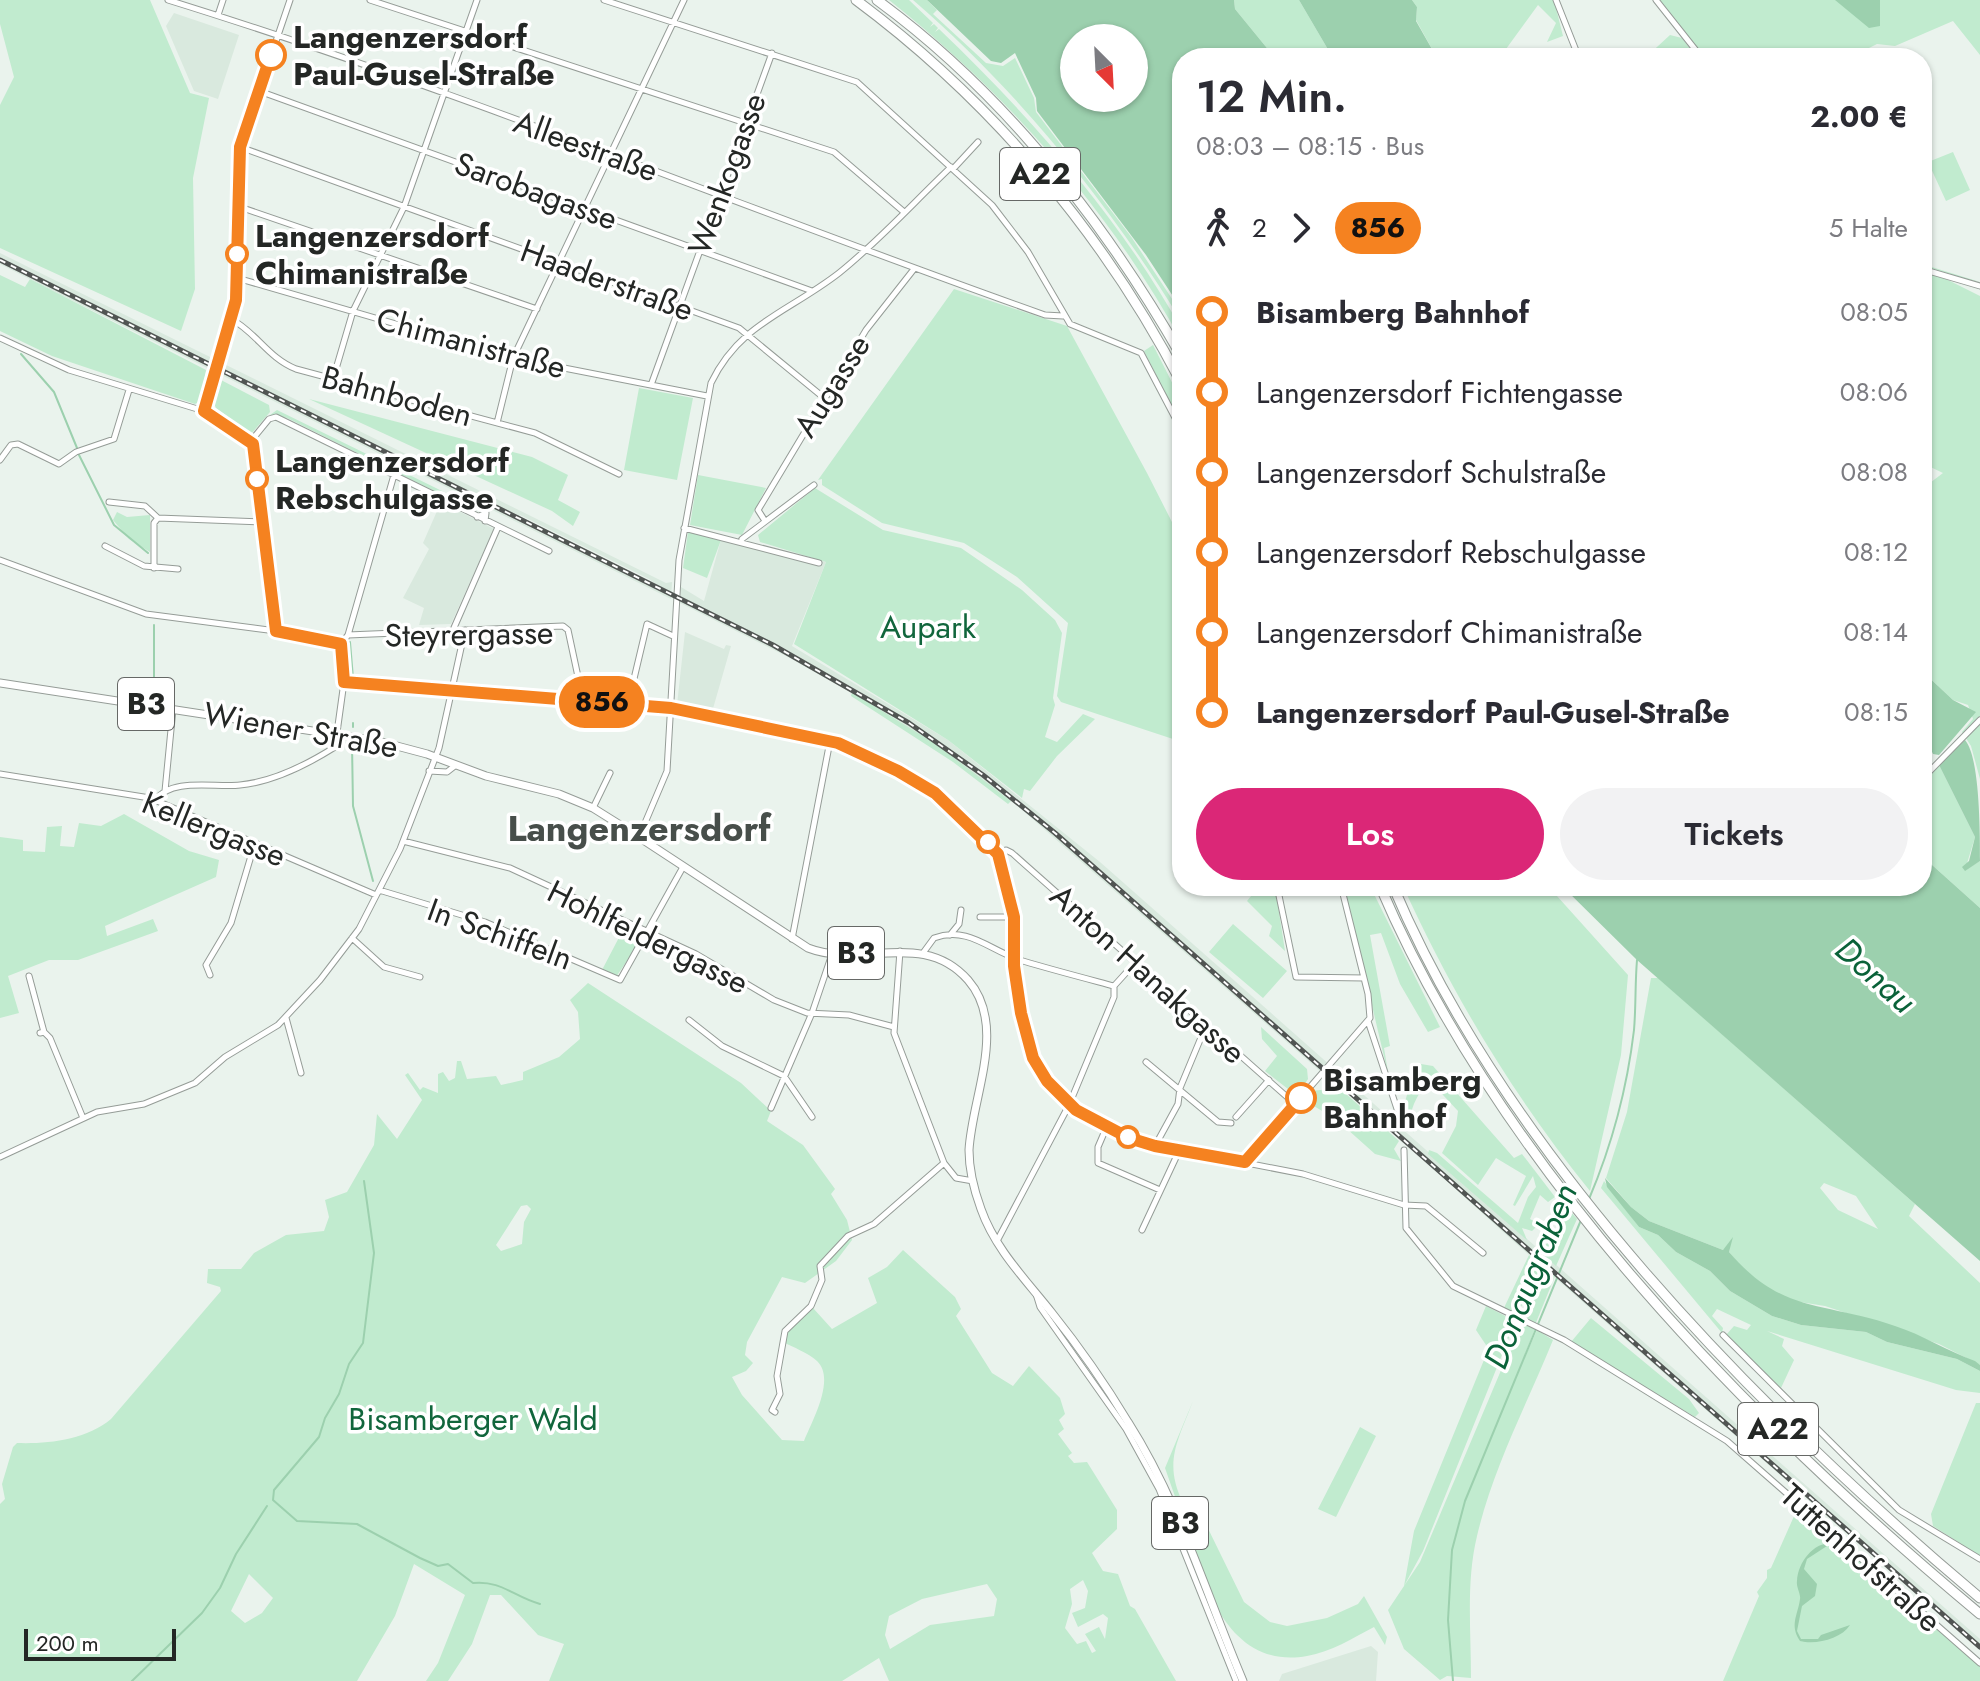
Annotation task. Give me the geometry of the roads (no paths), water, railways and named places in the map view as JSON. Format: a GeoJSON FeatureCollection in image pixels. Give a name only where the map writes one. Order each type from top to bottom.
{"type":"FeatureCollection","features":[{"type":"Feature","properties":{"kind":"highway","name":"A22"},"geometry":{"type":"LineString","coordinates":[[856,0],[947,75],[1019,148],[1116,271],[1172,367]]}},
{"type":"Feature","properties":{"kind":"highway","name":"A22"},"geometry":{"type":"LineString","coordinates":[[877,0],[956,66],[1031,142],[1118,254],[1172,341]]}},
{"type":"Feature","properties":{"kind":"highway","name":"A22"},"geometry":{"type":"LineString","coordinates":[[1385,896],[1452,1030],[1504,1110],[1594,1228],[1701,1350],[1789,1440],[1875,1523],[1980,1614]]}},
{"type":"Feature","properties":{"kind":"highway","name":"A22"},"geometry":{"type":"LineString","coordinates":[[1398,896],[1462,1022],[1514,1103],[1599,1215],[1711,1343],[1820,1454],[1980,1598]]}},
{"type":"Feature","properties":{"kind":"main road","name":"Wiener Straße"},"geometry":{"type":"LineString","coordinates":[[0,683],[338,734],[436,757],[559,794],[593,808]]}},
{"type":"Feature","properties":{"kind":"main road","name":"B3"},"geometry":{"type":"LineString","coordinates":[[593,808],[808,948],[832,954],[900,950],[923,953],[945,962],[963,975],[976,991],[984,1013],[987,1038],[971,1137],[972,1177],[997,1241],[1127,1419],[1177,1525],[1243,1681]]}},
{"type":"Feature","properties":{"kind":"street","name":"Alleestraße"},"geometry":{"type":"LineString","coordinates":[[168,0],[278,34],[721,195],[914,269],[1045,315],[1063,316],[1075,327],[1126,345],[1145,357],[1172,411]]}},
{"type":"Feature","properties":{"kind":"street"},"geometry":{"type":"LineString","coordinates":[[218,15],[223,0]]}},
{"type":"Feature","properties":{"kind":"street"},"geometry":{"type":"LineString","coordinates":[[204,411],[231,319],[237,278],[240,147],[290,0]]}},
{"type":"Feature","properties":{"kind":"street"},"geometry":{"type":"LineString","coordinates":[[370,0],[465,34],[834,152],[904,212]]}},
{"type":"Feature","properties":{"kind":"street"},"geometry":{"type":"LineString","coordinates":[[333,379],[353,311],[404,207],[477,0]]}},
{"type":"Feature","properties":{"kind":"street"},"geometry":{"type":"LineString","coordinates":[[604,0],[857,82],[1004,219],[1041,274],[1063,316]]}},
{"type":"Feature","properties":{"kind":"street"},"geometry":{"type":"LineString","coordinates":[[497,423],[513,358],[684,0]]}},
{"type":"Feature","properties":{"kind":"street"},"geometry":{"type":"LineString","coordinates":[[1556,0],[1575,48]]}},
{"type":"Feature","properties":{"kind":"street"},"geometry":{"type":"LineString","coordinates":[[1656,0],[1694,48]]}},
{"type":"Feature","properties":{"kind":"street","name":"Wenkogasse"},"geometry":{"type":"LineString","coordinates":[[651,385],[772,53]]}},
{"type":"Feature","properties":{"kind":"street","name":"Sarobagasse"},"geometry":{"type":"LineString","coordinates":[[259,91],[813,291]]}},
{"type":"Feature","properties":{"kind":"street"},"geometry":{"type":"LineString","coordinates":[[639,837],[665,778],[673,636],[684,528],[707,396],[723,357],[747,332],[813,291],[866,249],[978,142]]}},
{"type":"Feature","properties":{"kind":"street","name":"Haaderstraße"},"geometry":{"type":"LineString","coordinates":[[240,147],[747,332],[823,397]]}},
{"type":"Feature","properties":{"kind":"street"},"geometry":{"type":"LineString","coordinates":[[237,206],[537,309]]}},
{"type":"Feature","properties":{"kind":"street","name":"Augasse"},"geometry":{"type":"LineString","coordinates":[[765,521],[758,510],[823,397],[866,330],[914,269]]}},
{"type":"Feature","properties":{"kind":"street"},"geometry":{"type":"LineString","coordinates":[[1932,272],[1980,286]]}},
{"type":"Feature","properties":{"kind":"street","name":"Chimanistraße"},"geometry":{"type":"LineString","coordinates":[[237,278],[513,358],[707,396]]}},
{"type":"Feature","properties":{"kind":"street","name":"Bahnboden"},"geometry":{"type":"LineString","coordinates":[[231,319],[246,327],[281,362],[548,438],[619,474]]}},
{"type":"Feature","properties":{"kind":"street"},"geometry":{"type":"LineString","coordinates":[[0,338],[69,370],[204,411],[251,441]]}},
{"type":"Feature","properties":{"kind":"street"},"geometry":{"type":"LineString","coordinates":[[0,460],[11,445],[18,444],[54,467],[78,451],[114,439],[129,390]]}},
{"type":"Feature","properties":{"kind":"street"},"geometry":{"type":"LineString","coordinates":[[276,631],[251,441],[269,419],[276,417],[477,517],[486,513],[485,521],[549,551]]}},
{"type":"Feature","properties":{"kind":"street"},"geometry":{"type":"LineString","coordinates":[[165,791],[251,783],[333,749],[338,734],[344,682],[341,644],[348,635],[394,475]]}},
{"type":"Feature","properties":{"kind":"street"},"geometry":{"type":"LineString","coordinates":[[741,540],[814,485]]}},
{"type":"Feature","properties":{"kind":"street"},"geometry":{"type":"LineString","coordinates":[[109,502],[145,506],[158,518],[262,522]]}},
{"type":"Feature","properties":{"kind":"street"},"geometry":{"type":"LineString","coordinates":[[154,568],[154,523],[158,518]]}},
{"type":"Feature","properties":{"kind":"street"},"geometry":{"type":"LineString","coordinates":[[453,630],[498,527]]}},
{"type":"Feature","properties":{"kind":"street"},"geometry":{"type":"LineString","coordinates":[[684,528],[741,540],[819,563]]}},
{"type":"Feature","properties":{"kind":"street"},"geometry":{"type":"LineString","coordinates":[[105,546],[154,568],[178,569]]}},
{"type":"Feature","properties":{"kind":"street"},"geometry":{"type":"LineString","coordinates":[[0,560],[146,614],[276,631],[341,644]]}},
{"type":"Feature","properties":{"kind":"street"},"geometry":{"type":"LineString","coordinates":[[628,704],[647,624],[673,636]]}},
{"type":"Feature","properties":{"kind":"street","name":"Steyrergasse"},"geometry":{"type":"LineString","coordinates":[[348,635],[566,628],[583,700]]}},
{"type":"Feature","properties":{"kind":"street"},"geometry":{"type":"LineString","coordinates":[[0,1157],[83,1118],[107,1109],[144,1104],[191,1085],[286,1017],[352,938],[403,841],[436,757],[465,630]]}},
{"type":"Feature","properties":{"kind":"street"},"geometry":{"type":"LineString","coordinates":[[344,682],[671,708],[852,748],[935,793],[998,854],[1014,917],[1014,958],[1021,1013],[1033,1058],[1069,1105],[1107,1126],[1155,1146],[1303,1174],[1404,1205],[1426,1206],[1483,1253]]}},
{"type":"Feature","properties":{"kind":"street"},"geometry":{"type":"LineString","coordinates":[[156,800],[165,791],[174,707]]}},
{"type":"Feature","properties":{"kind":"street"},"geometry":{"type":"LineString","coordinates":[[1932,769],[1980,720]]}},
{"type":"Feature","properties":{"kind":"street"},"geometry":{"type":"LineString","coordinates":[[792,939],[830,741]]}},
{"type":"Feature","properties":{"kind":"street","name":"Wiener Straße"},"geometry":{"type":"LineString","coordinates":[[429,771],[447,772],[456,765]]}},
{"type":"Feature","properties":{"kind":"street"},"geometry":{"type":"LineString","coordinates":[[593,808],[610,773]]}},
{"type":"Feature","properties":{"kind":"street","name":"Kellergasse"},"geometry":{"type":"LineString","coordinates":[[0,774],[156,800],[254,846],[377,893]]}},
{"type":"Feature","properties":{"kind":"street","name":"Hohlfeldergasse"},"geometry":{"type":"LineString","coordinates":[[403,841],[510,868],[696,954],[774,1000],[812,1013],[849,1015],[894,1027]]}},
{"type":"Feature","properties":{"kind":"street"},"geometry":{"type":"LineString","coordinates":[[210,975],[206,965],[231,923],[254,846]]}},
{"type":"Feature","properties":{"kind":"street","name":"Anton Hanakgasse"},"geometry":{"type":"LineString","coordinates":[[998,854],[1006,850],[1012,853],[1205,1028],[1295,1104]]}},
{"type":"Feature","properties":{"kind":"street"},"geometry":{"type":"LineString","coordinates":[[648,931],[683,867]]}},
{"type":"Feature","properties":{"kind":"street","name":"In Schiffeln"},"geometry":{"type":"LineString","coordinates":[[377,893],[485,922],[620,980],[648,931]]}},
{"type":"Feature","properties":{"kind":"street"},"geometry":{"type":"LineString","coordinates":[[1279,896],[1296,977],[1364,978]]}},
{"type":"Feature","properties":{"kind":"street"},"geometry":{"type":"LineString","coordinates":[[1245,1162],[1368,1021],[1371,1012],[1344,896]]}},
{"type":"Feature","properties":{"kind":"street"},"geometry":{"type":"LineString","coordinates":[[950,935],[959,924],[961,910]]}},
{"type":"Feature","properties":{"kind":"street"},"geometry":{"type":"LineString","coordinates":[[980,917],[1014,917]]}},
{"type":"Feature","properties":{"kind":"street"},"geometry":{"type":"LineString","coordinates":[[923,953],[930,940],[950,935],[980,940],[1014,958],[1114,986]]}},
{"type":"Feature","properties":{"kind":"street"},"geometry":{"type":"LineString","coordinates":[[352,938],[384,967],[420,977]]}},
{"type":"Feature","properties":{"kind":"street"},"geometry":{"type":"LineString","coordinates":[[900,950],[894,1027],[944,1163],[961,1181],[972,1177]]}},
{"type":"Feature","properties":{"kind":"street"},"geometry":{"type":"LineString","coordinates":[[771,1108],[812,1013],[832,954]]}},
{"type":"Feature","properties":{"kind":"street"},"geometry":{"type":"LineString","coordinates":[[997,1241],[1069,1105],[1114,997],[1114,986],[1134,964]]}},
{"type":"Feature","properties":{"kind":"street"},"geometry":{"type":"LineString","coordinates":[[29,976],[42,1033],[50,1038],[83,1118]]}},
{"type":"Feature","properties":{"kind":"street"},"geometry":{"type":"LineString","coordinates":[[286,1017],[301,1073]]}},
{"type":"Feature","properties":{"kind":"street"},"geometry":{"type":"LineString","coordinates":[[689,1020],[722,1046],[784,1076],[812,1117]]}},
{"type":"Feature","properties":{"kind":"street"},"geometry":{"type":"LineString","coordinates":[[1368,1021],[1397,1109]]}},
{"type":"Feature","properties":{"kind":"street"},"geometry":{"type":"LineString","coordinates":[[1155,1146],[1178,1104],[1180,1088],[1205,1028]]}},
{"type":"Feature","properties":{"kind":"street"},"geometry":{"type":"LineString","coordinates":[[1146,1062],[1218,1122],[1234,1120],[1269,1080]]}},
{"type":"Feature","properties":{"kind":"street"},"geometry":{"type":"LineString","coordinates":[[1107,1126],[1097,1156],[1100,1166],[1160,1190]]}},
{"type":"Feature","properties":{"kind":"street","name":"Tuttenhofstraße"},"geometry":{"type":"LineString","coordinates":[[1404,1150],[1404,1205],[1408,1232],[1453,1286],[1546,1332],[1727,1441],[1980,1663]]}},
{"type":"Feature","properties":{"kind":"street"},"geometry":{"type":"LineString","coordinates":[[1142,1230],[1179,1151]]}},
{"type":"Feature","properties":{"kind":"street"},"geometry":{"type":"LineString","coordinates":[[775,1412],[772,1410],[780,1394],[777,1376],[785,1331],[811,1306],[822,1280],[820,1266],[848,1236],[874,1224],[944,1163]]}},
{"type":"Feature","properties":{"kind":"street"},"geometry":{"type":"LineString","coordinates":[[1723,1335],[1899,1510],[1980,1559]]}},
{"type":"Feature","properties":{"kind":"street"},"geometry":{"type":"LineString","coordinates":[[1202,1589],[1236,1681]]}},
{"type":"Feature","properties":{"kind":"water"},"geometry":{"type":"Polygon","coordinates":[[[927,0],[1234,0],[1235,9],[1267,48],[1172,48],[1172,295],[1146,255],[1037,111],[1036,98],[1015,53],[1001,63],[991,61],[927,0]]]}},
{"type":"Feature","properties":{"kind":"water"},"geometry":{"type":"Polygon","coordinates":[[[1299,0],[1412,0],[1417,7],[1416,21],[1431,48],[1327,48],[1299,0]]]}},
{"type":"Feature","properties":{"kind":"water"},"geometry":{"type":"Polygon","coordinates":[[[1835,0],[1880,0],[1880,26],[1869,28],[1835,0]]]}},
{"type":"Feature","properties":{"kind":"water"},"geometry":{"type":"Polygon","coordinates":[[[1932,680],[1953,700],[1976,712],[1939,755],[1933,754],[1932,680]]]}},
{"type":"Feature","properties":{"kind":"water"},"geometry":{"type":"Polygon","coordinates":[[[1965,740],[1974,762],[1976,778],[1980,861],[1965,871],[1962,867],[1969,861],[1975,837],[1939,765],[1965,740]]]}},
{"type":"Feature","properties":{"kind":"water","name":"Donau"},"geometry":{"type":"Polygon","coordinates":[[[1932,865],[1980,908],[1980,1261],[1637,960],[1572,896],[1932,896],[1932,865]]]}},
{"type":"Feature","properties":{"kind":"water"},"geometry":{"type":"Polygon","coordinates":[[[1605,1178],[1631,1207],[1649,1221],[1723,1250],[1733,1237],[1729,1252],[1768,1287],[1786,1297],[1905,1330],[1975,1361],[1980,1365],[1980,1371],[1957,1359],[1887,1342],[1866,1332],[1801,1325],[1772,1316],[1730,1291],[1710,1271],[1676,1252],[1658,1235],[1639,1227],[1607,1187],[1605,1178]]]}},
{"type":"Feature","properties":{"kind":"water"},"geometry":{"type":"Polygon","coordinates":[[[1828,1543],[1836,1543],[1849,1557],[1830,1544],[1807,1559],[1804,1569],[1817,1584],[1815,1596],[1802,1606],[1797,1631],[1801,1639],[1818,1639],[1821,1635],[1850,1625],[1828,1640],[1800,1641],[1795,1625],[1800,1599],[1798,1574],[1804,1559],[1815,1548],[1828,1543]]]}},
{"type":"Feature","properties":{"kind":"waterway"},"geometry":{"type":"LineString","coordinates":[[21,354],[54,392],[77,448]]}},
{"type":"Feature","properties":{"kind":"waterway"},"geometry":{"type":"LineString","coordinates":[[79,455],[114,525],[148,553]]}},
{"type":"Feature","properties":{"kind":"waterway"},"geometry":{"type":"LineString","coordinates":[[154,625],[154,697]]}},
{"type":"Feature","properties":{"kind":"waterway"},"geometry":{"type":"LineString","coordinates":[[350,642],[353,678]]}},
{"type":"Feature","properties":{"kind":"waterway"},"geometry":{"type":"LineString","coordinates":[[352,744],[353,806],[373,881]]}},
{"type":"Feature","properties":{"kind":"waterway","name":"Donaugraben"},"geometry":{"type":"LineString","coordinates":[[1589,1199],[1612,1137],[1623,1095],[1634,1030],[1637,960]]}},
{"type":"Feature","properties":{"kind":"waterway"},"geometry":{"type":"LineString","coordinates":[[364,1181],[374,1253],[363,1343],[349,1364],[319,1437],[274,1490],[273,1500],[297,1521],[357,1524],[438,1566],[448,1564],[473,1583],[500,1586],[540,1604]]}},
{"type":"Feature","properties":{"kind":"waterway","name":"Donaugraben"},"geometry":{"type":"LineString","coordinates":[[1453,1681],[1448,1620],[1452,1550],[1465,1501],[1581,1220]]}},
{"type":"Feature","properties":{"kind":"waterway"},"geometry":{"type":"LineString","coordinates":[[132,1681],[202,1613],[220,1588],[236,1554],[267,1506]]}},
{"type":"Feature","properties":{"kind":"railway"},"geometry":{"type":"LineString","coordinates":[[0,260],[773,645],[909,723],[983,775],[1055,833],[1980,1647]]}},
{"type":"Feature","properties":{"kind":"place","name":"Langenzersdorf Paul-Gusel-Straße"},"geometry":{"type":"Point","coordinates":[271,55]}},
{"type":"Feature","properties":{"kind":"place","name":"Langenzersdorf Chimanistraße"},"geometry":{"type":"Point","coordinates":[237,254]}},
{"type":"Feature","properties":{"kind":"place","name":"Langenzersdorf Rebschulgasse"},"geometry":{"type":"Point","coordinates":[257,479]}},
{"type":"Feature","properties":{"kind":"place","name":"Bisamberg Bahnhof"},"geometry":{"type":"Point","coordinates":[1301,1098]}},
{"type":"Feature","properties":{"kind":"district","name":"Langenzersdorf"},"geometry":{"type":"Point","coordinates":[639,828]}},
{"type":"Feature","properties":{"kind":"park label","name":"Aupark"},"geometry":{"type":"Point","coordinates":[928,627]}},
{"type":"Feature","properties":{"kind":"park label","name":"Bisamberger Wald"},"geometry":{"type":"Point","coordinates":[473,1419]}}]}
